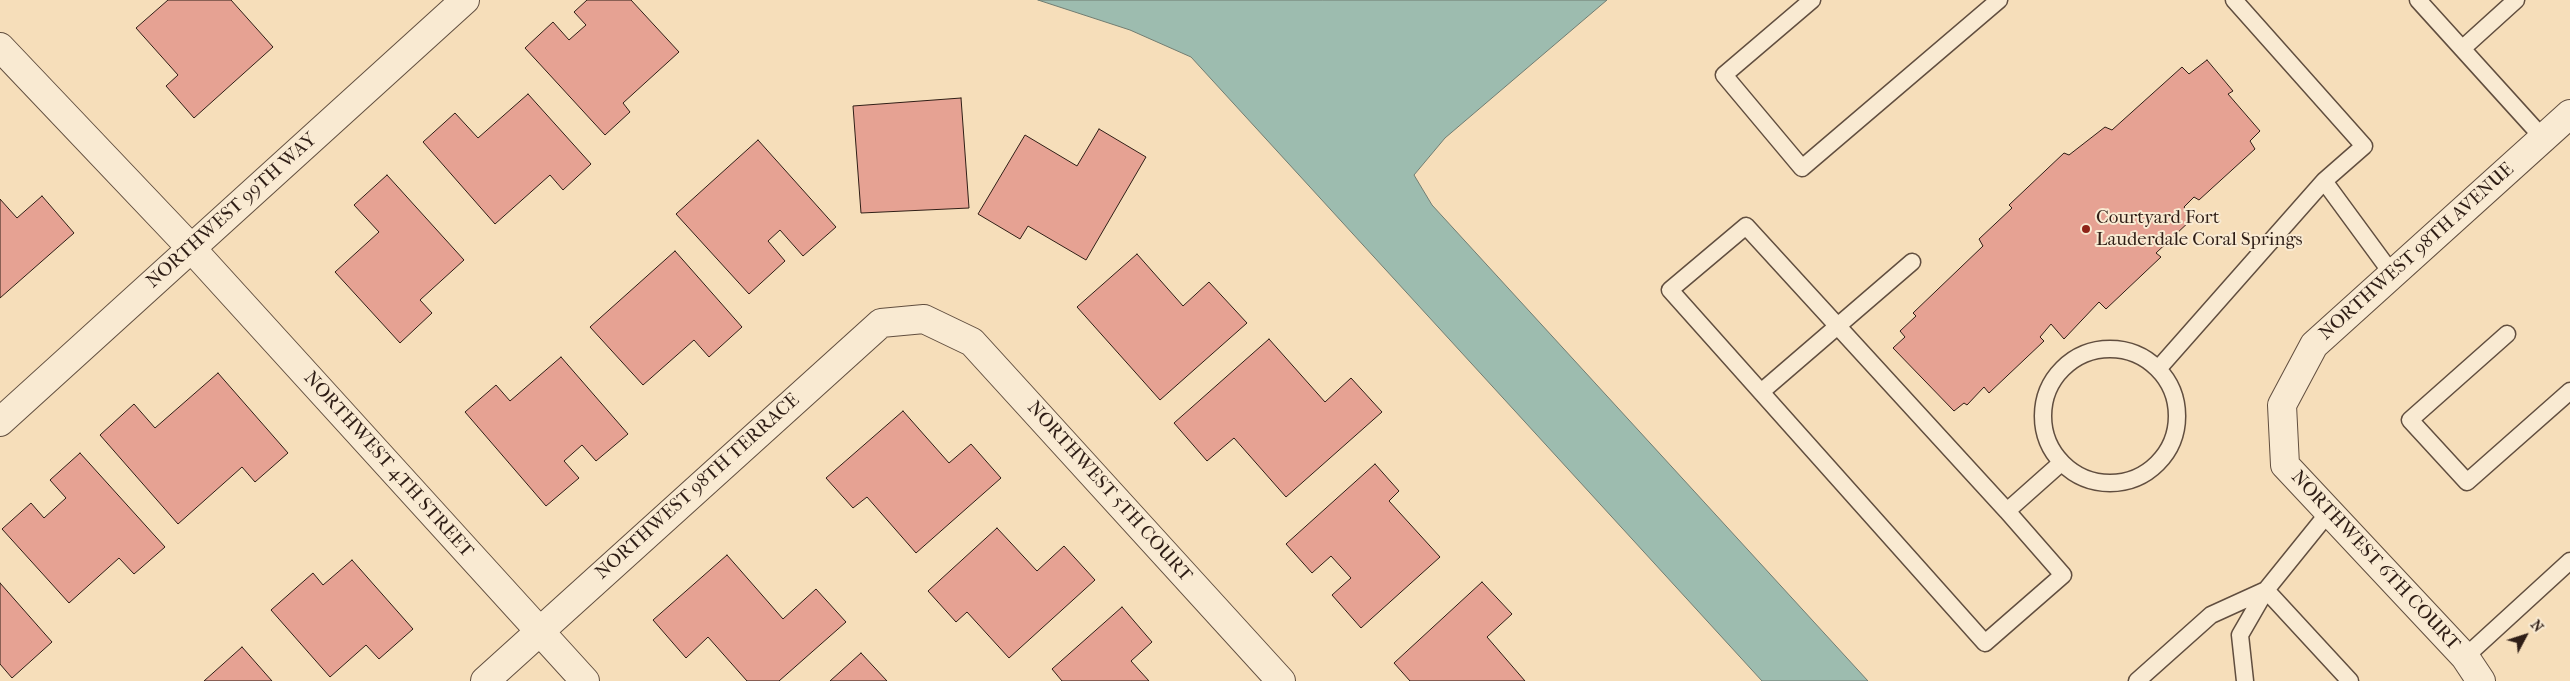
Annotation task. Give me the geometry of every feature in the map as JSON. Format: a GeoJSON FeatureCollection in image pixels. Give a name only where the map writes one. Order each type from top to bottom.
{"type":"FeatureCollection","features":[{"type":"Feature","properties":{"kind":"street","name":"NORTHWEST 99TH WAY"},"geometry":{"type":"LineString","coordinates":[[0,422],[464,0]]}},
{"type":"Feature","properties":{"kind":"street","name":"NORTHWEST 4TH STREET"},"geometry":{"type":"LineString","coordinates":[[0,47],[192,248],[586,681]]}},
{"type":"Feature","properties":{"kind":"street","name":"NORTHWEST 98TH AVENUE"},"geometry":{"type":"LineString","coordinates":[[2282,405],[2314,345],[2570,114]]}},
{"type":"Feature","properties":{"kind":"street","name":"NORTHWEST 98TH TERRACE"},"geometry":{"type":"LineString","coordinates":[[484,681],[881,323],[924,319]]}},
{"type":"Feature","properties":{"kind":"street","name":"NORTHWEST 5TH COURT"},"geometry":{"type":"LineString","coordinates":[[924,319],[972,342],[1281,681]]}},
{"type":"Feature","properties":{"kind":"street","name":"NORTHWEST 6TH COURT"},"geometry":{"type":"LineString","coordinates":[[2282,405],[2285,465],[2465,657],[2481,681]]}},
{"type":"Feature","properties":{"kind":"street","name":"NORTHWEST 6TH COURT"},"geometry":{"type":"LineString","coordinates":[[2465,657],[2499,681]]}},
{"type":"Feature","properties":{"kind":"lane"},"geometry":{"type":"LineString","coordinates":[[1812,0],[1724,75],[1802,168],[1999,0]]}},
{"type":"Feature","properties":{"kind":"lane"},"geometry":{"type":"LineString","coordinates":[[2158,369],[2324,181],[2364,146],[2234,0]]}},
{"type":"Feature","properties":{"kind":"lane"},"geometry":{"type":"LineString","coordinates":[[2418,0],[2543,138]]}},
{"type":"Feature","properties":{"kind":"lane"},"geometry":{"type":"LineString","coordinates":[[2463,48],[2516,0]]}},
{"type":"Feature","properties":{"kind":"lane"},"geometry":{"type":"LineString","coordinates":[[2324,181],[2393,274]]}},
{"type":"Feature","properties":{"kind":"lane"},"geometry":{"type":"LineString","coordinates":[[1746,226],[2007,511],[2063,575],[1985,644],[1761,392],[1670,290],[1746,226]]}},
{"type":"Feature","properties":{"kind":"lane"},"geometry":{"type":"LineString","coordinates":[[1761,392],[1912,262]]}},
{"type":"Feature","properties":{"kind":"lane"},"geometry":{"type":"LineString","coordinates":[[2506,334],[2410,420],[2467,482],[2570,391]]}},
{"type":"Feature","properties":{"kind":"lane"},"geometry":{"type":"LineString","coordinates":[[2106,348],[2125,350],[2143,357],[2158,369],[2170,385],[2176,403],[2177,422],[2173,441],[2163,458],[2150,471],[2132,480],[2114,484],[2094,482],[2076,474],[2061,463],[2050,447],[2044,429],[2042,410],[2047,390],[2056,374],[2070,361],[2087,352],[2106,348]]}},
{"type":"Feature","properties":{"kind":"lane"},"geometry":{"type":"LineString","coordinates":[[2007,511],[2061,463]]}},
{"type":"Feature","properties":{"kind":"lane"},"geometry":{"type":"LineString","coordinates":[[2245,681],[2240,635],[2266,590],[2329,512]]}},
{"type":"Feature","properties":{"kind":"lane"},"geometry":{"type":"LineString","coordinates":[[2465,657],[2570,561]]}},
{"type":"Feature","properties":{"kind":"lane"},"geometry":{"type":"LineString","coordinates":[[2138,681],[2211,615],[2266,590]]}},
{"type":"Feature","properties":{"kind":"lane"},"geometry":{"type":"LineString","coordinates":[[2266,590],[2350,681]]}},
{"type":"Feature","properties":{"kind":"shaded area"},"geometry":{"type":"Polygon","coordinates":[[[1038,0],[1607,0],[1445,138],[1414,175],[1432,205],[1868,681],[1762,681],[1191,57],[1130,30],[1038,0]]]}},
{"type":"Feature","properties":{"kind":"building"},"geometry":{"type":"Polygon","coordinates":[[[168,0],[231,0],[273,47],[194,118],[166,86],[178,75],[136,28],[168,0]]]}},
{"type":"Feature","properties":{"kind":"building"},"geometry":{"type":"Polygon","coordinates":[[[587,0],[631,0],[679,52],[623,103],[630,112],[605,135],[525,48],[553,22],[569,40],[586,25],[574,12],[587,0]]]}},
{"type":"Feature","properties":{"kind":"building","name":"Courtyard Fort Lauderdale Coral Springs"},"geometry":{"type":"Polygon","coordinates":[[[2207,60],[2233,91],[2228,94],[2260,131],[2250,141],[2255,149],[2199,200],[2194,197],[2184,207],[2192,219],[2156,253],[2161,257],[2106,309],[2099,302],[2064,339],[2051,324],[2040,337],[2044,341],[1989,393],[1984,387],[1967,405],[1964,403],[1954,411],[1893,348],[1905,337],[1900,331],[1916,316],[1913,313],[1983,246],[1979,239],[2012,208],[2009,205],[2064,153],[2069,155],[2105,127],[2112,130],[2182,67],[2189,74],[2207,60]]]}},
{"type":"Feature","properties":{"kind":"building"},"geometry":{"type":"Polygon","coordinates":[[[528,94],[591,164],[563,190],[550,175],[495,224],[423,142],[455,113],[478,138],[528,94]]]}},
{"type":"Feature","properties":{"kind":"building"},"geometry":{"type":"Polygon","coordinates":[[[961,98],[969,208],[861,213],[853,106],[961,98]]]}},
{"type":"Feature","properties":{"kind":"building"},"geometry":{"type":"Polygon","coordinates":[[[1099,129],[1146,157],[1086,260],[1028,226],[1020,239],[978,214],[1025,135],[1077,166],[1099,129]]]}},
{"type":"Feature","properties":{"kind":"building"},"geometry":{"type":"Polygon","coordinates":[[[758,140],[836,227],[803,256],[780,230],[768,241],[785,261],[749,294],[676,214],[758,140]]]}},
{"type":"Feature","properties":{"kind":"building"},"geometry":{"type":"Polygon","coordinates":[[[387,175],[464,260],[420,300],[432,313],[400,343],[335,272],[379,232],[354,205],[387,175]]]}},
{"type":"Feature","properties":{"kind":"building"},"geometry":{"type":"Polygon","coordinates":[[[42,196],[74,233],[0,298],[0,199],[17,218],[42,196]]]}},
{"type":"Feature","properties":{"kind":"building"},"geometry":{"type":"Polygon","coordinates":[[[675,251],[742,327],[709,357],[694,340],[643,385],[590,327],[675,251]]]}},
{"type":"Feature","properties":{"kind":"building"},"geometry":{"type":"Polygon","coordinates":[[[1137,254],[1183,306],[1209,282],[1247,323],[1160,400],[1077,307],[1137,254]]]}},
{"type":"Feature","properties":{"kind":"building"},"geometry":{"type":"Polygon","coordinates":[[[1269,339],[1325,402],[1351,378],[1382,412],[1286,497],[1234,438],[1207,461],[1174,423],[1269,339]]]}},
{"type":"Feature","properties":{"kind":"building"},"geometry":{"type":"Polygon","coordinates":[[[561,357],[628,434],[596,461],[582,445],[564,461],[579,478],[546,506],[465,412],[496,385],[510,401],[561,357]]]}},
{"type":"Feature","properties":{"kind":"building"},"geometry":{"type":"Polygon","coordinates":[[[218,373],[288,453],[255,482],[242,467],[178,524],[100,435],[134,404],[155,428],[218,373]]]}},
{"type":"Feature","properties":{"kind":"building"},"geometry":{"type":"Polygon","coordinates":[[[903,411],[949,463],[971,444],[1001,478],[916,553],[867,497],[853,508],[826,478],[903,411]]]}},
{"type":"Feature","properties":{"kind":"building"},"geometry":{"type":"Polygon","coordinates":[[[80,453],[165,547],[134,574],[119,558],[69,603],[2,529],[31,503],[44,518],[66,498],[50,480],[80,453]]]}},
{"type":"Feature","properties":{"kind":"building"},"geometry":{"type":"Polygon","coordinates":[[[1375,464],[1399,491],[1389,501],[1440,557],[1361,628],[1332,595],[1351,578],[1331,556],[1312,573],[1286,544],[1375,464]]]}},
{"type":"Feature","properties":{"kind":"building"},"geometry":{"type":"Polygon","coordinates":[[[997,528],[1037,571],[1064,546],[1095,580],[1009,658],[967,612],[956,622],[928,591],[997,528]]]}},
{"type":"Feature","properties":{"kind":"building"},"geometry":{"type":"Polygon","coordinates":[[[727,555],[783,619],[816,589],[846,622],[779,681],[747,681],[708,637],[686,658],[653,620],[727,555]]]}},
{"type":"Feature","properties":{"kind":"building"},"geometry":{"type":"Polygon","coordinates":[[[352,560],[413,629],[379,659],[366,645],[330,677],[271,610],[313,573],[323,585],[352,560]]]}},
{"type":"Feature","properties":{"kind":"building"},"geometry":{"type":"Polygon","coordinates":[[[1482,582],[1512,614],[1487,637],[1525,681],[1410,681],[1394,663],[1482,582]]]}},
{"type":"Feature","properties":{"kind":"building"},"geometry":{"type":"Polygon","coordinates":[[[0,583],[52,642],[12,678],[0,664],[0,583]]]}},
{"type":"Feature","properties":{"kind":"building"},"geometry":{"type":"Polygon","coordinates":[[[1122,607],[1152,642],[1131,661],[1149,681],[1062,681],[1052,669],[1122,607]]]}},
{"type":"Feature","properties":{"kind":"building"},"geometry":{"type":"Polygon","coordinates":[[[242,647],[272,681],[204,681],[242,647]]]}},
{"type":"Feature","properties":{"kind":"building"},"geometry":{"type":"Polygon","coordinates":[[[861,653],[887,681],[830,681],[861,653]]]}},
{"type":"Feature","properties":{"kind":"place","name":"Courtyard Fort Lauderdale Coral Springs"},"geometry":{"type":"Point","coordinates":[2086,229]}}]}
